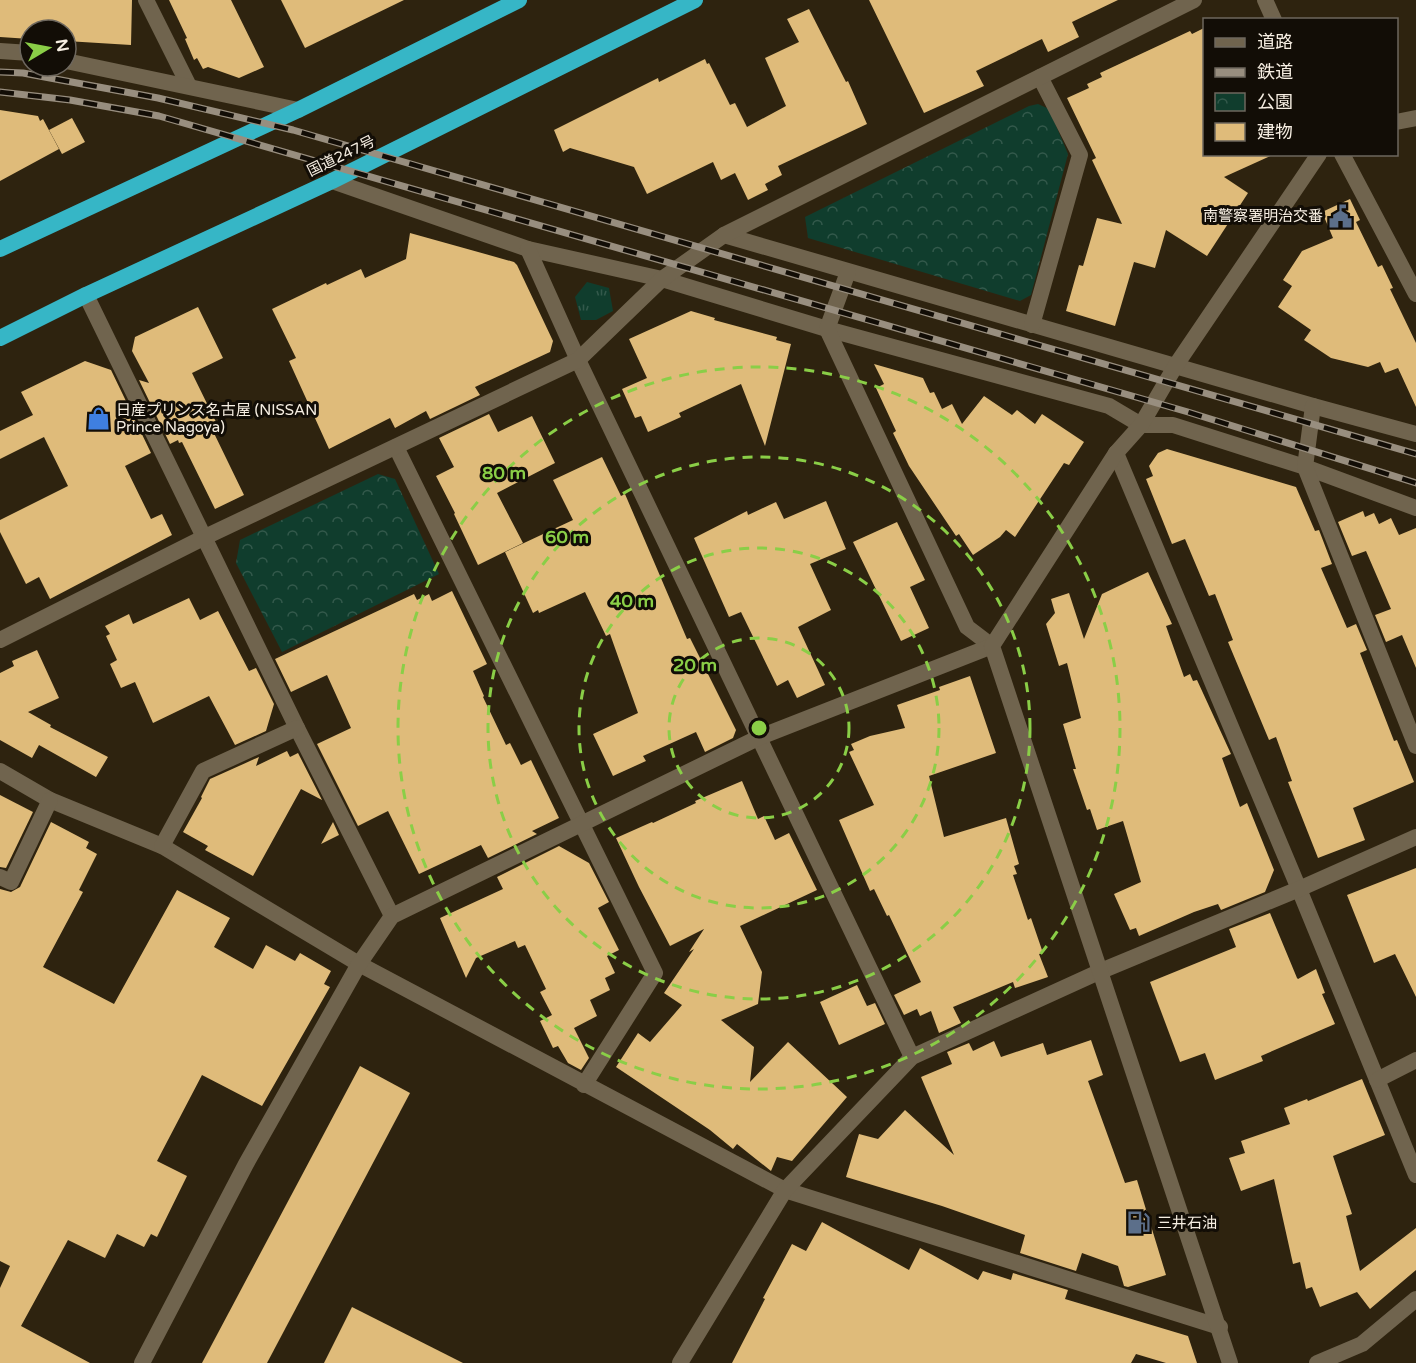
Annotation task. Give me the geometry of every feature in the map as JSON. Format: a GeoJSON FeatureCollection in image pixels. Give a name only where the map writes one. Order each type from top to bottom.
{"type":"FeatureCollection","features":[{"type":"Feature","properties":{"kind":"highway"},"geometry":{"type":"LineString","coordinates":[[0,249],[298,110],[519,0]]}},
{"type":"Feature","properties":{"kind":"highway","name":"国道247号"},"geometry":{"type":"LineString","coordinates":[[0,338],[86,295],[332,181],[695,0]]}},
{"type":"Feature","properties":{"kind":"street"},"geometry":{"type":"LineString","coordinates":[[146,0],[189,86]]}},
{"type":"Feature","properties":{"kind":"street"},"geometry":{"type":"LineString","coordinates":[[0,640],[203,538],[578,360],[662,279],[723,235],[1194,0]]}},
{"type":"Feature","properties":{"kind":"street"},"geometry":{"type":"LineString","coordinates":[[1265,0],[1274,18]]}},
{"type":"Feature","properties":{"kind":"street"},"geometry":{"type":"LineString","coordinates":[[0,51],[18,52]]}},
{"type":"Feature","properties":{"kind":"street"},"geometry":{"type":"LineString","coordinates":[[78,63],[298,110]]}},
{"type":"Feature","properties":{"kind":"street"},"geometry":{"type":"LineString","coordinates":[[1032,325],[1080,155],[1040,77]]}},
{"type":"Feature","properties":{"kind":"street"},"geometry":{"type":"LineString","coordinates":[[1398,122],[1416,118]]}},
{"type":"Feature","properties":{"kind":"street"},"geometry":{"type":"LineString","coordinates":[[142,1363],[246,1164],[359,964],[392,916],[760,737],[992,646],[1116,453],[1141,425],[1176,365],[1318,156]]}},
{"type":"Feature","properties":{"kind":"street"},"geometry":{"type":"LineString","coordinates":[[1343,156],[1416,294]]}},
{"type":"Feature","properties":{"kind":"street"},"geometry":{"type":"LineString","coordinates":[[332,181],[528,249],[662,279],[827,329],[1109,406],[1141,425],[1173,425],[1305,467],[1416,508]]}},
{"type":"Feature","properties":{"kind":"street"},"geometry":{"type":"LineString","coordinates":[[723,235],[1416,434]]}},
{"type":"Feature","properties":{"kind":"street"},"geometry":{"type":"LineString","coordinates":[[528,249],[578,360],[912,1057]]}},
{"type":"Feature","properties":{"kind":"street"},"geometry":{"type":"LineString","coordinates":[[848,272],[827,329],[968,627],[992,646],[1220,1327],[1230,1363]]}},
{"type":"Feature","properties":{"kind":"street"},"geometry":{"type":"LineString","coordinates":[[86,295],[203,538],[392,916]]}},
{"type":"Feature","properties":{"kind":"street"},"geometry":{"type":"LineString","coordinates":[[1313,406],[1305,467],[1416,746]]}},
{"type":"Feature","properties":{"kind":"street"},"geometry":{"type":"LineString","coordinates":[[396,447],[654,973],[584,1085]]}},
{"type":"Feature","properties":{"kind":"street"},"geometry":{"type":"LineString","coordinates":[[1116,453],[1416,1175]]}},
{"type":"Feature","properties":{"kind":"street"},"geometry":{"type":"LineString","coordinates":[[162,846],[203,771],[297,728]]}},
{"type":"Feature","properties":{"kind":"street"},"geometry":{"type":"LineString","coordinates":[[0,771],[50,800],[162,846],[359,964],[785,1190],[1220,1327]]}},
{"type":"Feature","properties":{"kind":"street"},"geometry":{"type":"LineString","coordinates":[[0,877],[11,882],[50,800]]}},
{"type":"Feature","properties":{"kind":"street"},"geometry":{"type":"LineString","coordinates":[[680,1363],[785,1190],[912,1057],[1101,971],[1299,889],[1416,837]]}},
{"type":"Feature","properties":{"kind":"street"},"geometry":{"type":"LineString","coordinates":[[1377,1080],[1416,1060]]}},
{"type":"Feature","properties":{"kind":"street"},"geometry":{"type":"LineString","coordinates":[[1317,1363],[1362,1344],[1416,1299]]}},
{"type":"Feature","properties":{"kind":"green space"},"geometry":{"type":"Polygon","coordinates":[[[1038,104],[1049,109],[1068,154],[1031,295],[1020,301],[808,238],[805,217],[1029,106],[1038,104]]]}},
{"type":"Feature","properties":{"kind":"green space"},"geometry":{"type":"Polygon","coordinates":[[[587,282],[609,288],[613,311],[596,320],[581,320],[575,297],[587,282]]]}},
{"type":"Feature","properties":{"kind":"green space"},"geometry":{"type":"Polygon","coordinates":[[[378,474],[395,479],[439,574],[282,652],[236,563],[240,540],[378,474]]]}},
{"type":"Feature","properties":{"kind":"building"},"geometry":{"type":"Polygon","coordinates":[[[0,0],[132,0],[131,45],[78,42],[78,18],[18,18],[18,38],[0,37],[0,0]]]}},
{"type":"Feature","properties":{"kind":"building"},"geometry":{"type":"Polygon","coordinates":[[[169,0],[231,0],[264,67],[239,78],[208,67],[203,69],[197,58],[194,60],[185,39],[187,38],[169,0]]]}},
{"type":"Feature","properties":{"kind":"building"},"geometry":{"type":"Polygon","coordinates":[[[281,0],[404,0],[305,48],[281,0]]]}},
{"type":"Feature","properties":{"kind":"building"},"geometry":{"type":"Polygon","coordinates":[[[869,0],[1118,0],[1072,22],[1079,37],[1048,52],[1042,39],[976,71],[984,86],[924,113],[869,0]]]}},
{"type":"Feature","properties":{"kind":"building"},"geometry":{"type":"Polygon","coordinates":[[[809,9],[846,82],[848,81],[867,124],[778,166],[782,175],[765,184],[768,190],[748,200],[735,173],[721,180],[713,162],[647,194],[634,167],[570,148],[563,152],[554,130],[658,78],[659,82],[705,59],[730,105],[735,103],[747,127],[786,106],[765,58],[799,42],[787,19],[809,9]]]}},
{"type":"Feature","properties":{"kind":"building"},"geometry":{"type":"Polygon","coordinates":[[[1203,28],[1203,156],[1271,156],[1224,177],[1248,193],[1207,256],[1166,230],[1155,268],[1134,262],[1115,326],[1066,311],[1079,265],[1083,266],[1097,218],[1122,224],[1092,160],[1096,158],[1067,98],[1089,88],[1087,84],[1102,77],[1100,73],[1190,31],[1192,34],[1203,28]]]}},
{"type":"Feature","properties":{"kind":"building"},"geometry":{"type":"Polygon","coordinates":[[[0,110],[38,116],[40,121],[43,119],[59,149],[0,181],[0,110]]]}},
{"type":"Feature","properties":{"kind":"building"},"geometry":{"type":"Polygon","coordinates":[[[72,118],[85,142],[62,154],[49,130],[72,118]]]}},
{"type":"Feature","properties":{"kind":"building"},"geometry":{"type":"Polygon","coordinates":[[[1350,199],[1360,220],[1356,222],[1378,267],[1382,265],[1393,288],[1390,289],[1416,343],[1416,407],[1398,368],[1385,373],[1380,362],[1368,367],[1331,358],[1304,340],[1311,330],[1278,307],[1292,286],[1283,280],[1302,251],[1333,238],[1322,212],[1350,199]]]}},
{"type":"Feature","properties":{"kind":"building"},"geometry":{"type":"Polygon","coordinates":[[[410,233],[514,262],[553,341],[550,352],[475,387],[480,395],[430,419],[426,411],[395,428],[390,418],[329,449],[289,361],[296,358],[272,309],[361,269],[365,278],[406,259],[410,233]]]}},
{"type":"Feature","properties":{"kind":"building"},"geometry":{"type":"Polygon","coordinates":[[[198,307],[223,358],[192,373],[217,424],[211,427],[244,495],[215,509],[182,442],[179,443],[178,440],[170,444],[139,380],[149,383],[132,351],[135,337],[198,307]]]}},
{"type":"Feature","properties":{"kind":"building"},"geometry":{"type":"Polygon","coordinates":[[[691,311],[715,318],[714,320],[777,337],[776,340],[791,344],[765,446],[741,384],[679,413],[681,417],[648,432],[641,416],[635,418],[622,389],[647,378],[629,339],[691,311]]]}},
{"type":"Feature","properties":{"kind":"building"},"geometry":{"type":"Polygon","coordinates":[[[85,361],[111,370],[151,453],[125,466],[151,519],[162,514],[172,535],[50,599],[39,577],[26,584],[0,532],[0,520],[68,486],[44,437],[0,459],[0,431],[33,415],[21,392],[85,361]]]}},
{"type":"Feature","properties":{"kind":"building"},"geometry":{"type":"Polygon","coordinates":[[[874,364],[923,378],[930,393],[934,392],[942,409],[952,404],[962,424],[984,396],[1012,415],[1017,410],[1035,424],[1042,414],[1084,442],[1069,465],[1064,463],[1015,537],[1006,530],[1000,537],[973,555],[959,534],[956,536],[909,466],[893,433],[896,431],[876,388],[884,384],[874,364]]]}},
{"type":"Feature","properties":{"kind":"building"},"geometry":{"type":"Polygon","coordinates":[[[489,414],[498,432],[532,416],[555,463],[497,493],[523,543],[478,565],[436,476],[454,467],[439,438],[489,414]]]}},
{"type":"Feature","properties":{"kind":"building"},"geometry":{"type":"Polygon","coordinates":[[[1167,449],[1296,487],[1315,531],[1319,530],[1332,564],[1321,568],[1347,628],[1356,624],[1367,650],[1360,653],[1394,741],[1397,740],[1414,782],[1353,808],[1365,840],[1318,858],[1288,782],[1292,781],[1276,737],[1269,740],[1228,642],[1233,640],[1215,594],[1209,596],[1185,539],[1172,544],[1146,479],[1153,476],[1149,466],[1158,453],[1167,449]]]}},
{"type":"Feature","properties":{"kind":"building"},"geometry":{"type":"Polygon","coordinates":[[[602,457],[621,496],[625,494],[687,639],[690,638],[736,730],[733,738],[705,752],[696,732],[643,756],[646,761],[613,776],[593,734],[638,713],[610,634],[606,636],[585,592],[539,613],[538,610],[533,613],[505,552],[573,520],[553,480],[602,457]]]}},
{"type":"Feature","properties":{"kind":"building"},"geometry":{"type":"Polygon","coordinates":[[[826,501],[846,549],[810,564],[831,610],[798,627],[825,685],[797,698],[788,680],[777,686],[741,612],[729,617],[694,538],[747,511],[748,515],[776,502],[784,519],[826,501]]]}},
{"type":"Feature","properties":{"kind":"building"},"geometry":{"type":"Polygon","coordinates":[[[1363,511],[1365,517],[1374,513],[1379,524],[1391,518],[1399,535],[1416,528],[1416,668],[1402,635],[1386,642],[1375,615],[1391,609],[1366,551],[1352,556],[1338,522],[1363,511]]]}},
{"type":"Feature","properties":{"kind":"building"},"geometry":{"type":"Polygon","coordinates":[[[897,522],[925,580],[910,587],[929,628],[901,641],[853,542],[897,522]]]}},
{"type":"Feature","properties":{"kind":"building"},"geometry":{"type":"Polygon","coordinates":[[[1148,572],[1172,624],[1166,626],[1184,677],[1190,674],[1193,681],[1197,680],[1231,754],[1222,758],[1240,807],[1247,803],[1274,870],[1265,892],[1221,910],[1218,904],[1194,912],[1139,936],[1136,928],[1130,930],[1114,894],[1141,882],[1123,821],[1097,830],[1090,809],[1087,810],[1073,769],[1076,769],[1063,724],[1081,718],[1067,663],[1059,666],[1046,624],[1055,613],[1051,599],[1069,593],[1084,639],[1102,594],[1148,572]]]}},
{"type":"Feature","properties":{"kind":"building"},"geometry":{"type":"Polygon","coordinates":[[[452,591],[487,664],[473,671],[483,697],[506,745],[510,743],[521,765],[531,760],[559,818],[532,831],[537,834],[488,858],[481,845],[419,874],[388,811],[358,826],[317,744],[351,728],[327,675],[291,692],[275,659],[414,594],[417,600],[429,594],[432,601],[452,591]]]}},
{"type":"Feature","properties":{"kind":"building"},"geometry":{"type":"Polygon","coordinates":[[[189,598],[200,620],[218,611],[249,671],[256,668],[274,704],[266,731],[235,745],[209,696],[153,723],[135,682],[121,688],[110,664],[117,660],[106,636],[110,634],[105,626],[129,614],[133,624],[189,598]]]}},
{"type":"Feature","properties":{"kind":"building"},"geometry":{"type":"Polygon","coordinates":[[[37,650],[59,698],[28,712],[51,725],[50,727],[108,757],[96,777],[39,745],[32,758],[0,740],[0,673],[14,666],[12,661],[37,650]]]}},
{"type":"Feature","properties":{"kind":"building"},"geometry":{"type":"Polygon","coordinates":[[[970,676],[996,753],[929,776],[944,837],[1006,818],[1019,864],[1014,866],[1017,874],[1013,875],[1028,920],[1031,918],[1043,953],[1039,954],[1048,977],[1015,988],[1013,982],[953,1007],[961,1023],[939,1033],[931,1011],[920,1016],[917,1009],[904,1015],[894,995],[921,982],[889,915],[887,916],[874,889],[870,891],[839,820],[874,805],[849,752],[854,750],[851,744],[870,736],[905,728],[897,705],[940,690],[939,687],[970,676]]]}},
{"type":"Feature","properties":{"kind":"building"},"geometry":{"type":"Polygon","coordinates":[[[287,751],[290,757],[298,753],[322,800],[301,789],[253,876],[205,850],[208,846],[183,832],[210,779],[259,757],[256,766],[287,751]]]}},
{"type":"Feature","properties":{"kind":"building"},"geometry":{"type":"Polygon","coordinates":[[[742,781],[758,819],[764,816],[775,840],[789,833],[817,890],[740,926],[762,972],[758,1004],[721,1020],[754,1047],[750,1082],[788,1042],[847,1097],[792,1161],[777,1157],[771,1171],[737,1144],[733,1149],[710,1130],[616,1067],[638,1033],[650,1042],[682,1005],[664,993],[694,949],[689,952],[704,929],[670,946],[616,838],[742,781]]]}},
{"type":"Feature","properties":{"kind":"building"},"geometry":{"type":"Polygon","coordinates":[[[0,795],[33,812],[6,868],[0,867],[0,795]]]}},
{"type":"Feature","properties":{"kind":"building"},"geometry":{"type":"Polygon","coordinates":[[[51,822],[89,842],[86,848],[97,854],[79,890],[83,892],[43,967],[114,1004],[177,890],[230,918],[214,947],[253,969],[266,945],[295,961],[300,953],[331,971],[324,984],[330,987],[262,1106],[202,1075],[157,1161],[187,1176],[157,1237],[151,1234],[144,1247],[117,1234],[105,1258],[68,1240],[21,1326],[90,1363],[0,1363],[0,1288],[10,1266],[0,1261],[0,889],[11,892],[20,887],[51,822]]]}},
{"type":"Feature","properties":{"kind":"building"},"geometry":{"type":"Polygon","coordinates":[[[333,822],[339,835],[321,844],[333,822]]]}},
{"type":"Feature","properties":{"kind":"building"},"geometry":{"type":"Polygon","coordinates":[[[559,846],[589,863],[609,902],[598,908],[619,950],[607,956],[615,973],[605,978],[610,990],[590,1000],[597,1016],[574,1028],[589,1058],[581,1070],[568,1063],[558,1046],[553,1048],[540,1021],[552,1015],[540,992],[546,989],[525,945],[518,948],[515,941],[476,958],[466,978],[440,918],[503,889],[497,877],[559,846]]]}},
{"type":"Feature","properties":{"kind":"building"},"geometry":{"type":"Polygon","coordinates":[[[1416,868],[1416,997],[1395,954],[1374,963],[1347,895],[1416,868]]]}},
{"type":"Feature","properties":{"kind":"building"},"geometry":{"type":"Polygon","coordinates":[[[1270,913],[1297,978],[1316,969],[1325,993],[1322,994],[1335,1024],[1261,1056],[1263,1061],[1215,1080],[1205,1053],[1180,1062],[1150,982],[1236,947],[1229,929],[1270,913]]]}},
{"type":"Feature","properties":{"kind":"building"},"geometry":{"type":"Polygon","coordinates":[[[857,985],[867,1006],[875,1003],[885,1024],[839,1045],[820,1002],[857,985]]]}},
{"type":"Feature","properties":{"kind":"building"},"geometry":{"type":"Polygon","coordinates":[[[1091,1040],[1103,1075],[1088,1081],[1125,1183],[1137,1180],[1166,1275],[1128,1287],[1124,1286],[1118,1266],[1082,1253],[1076,1271],[1020,1253],[1025,1235],[942,1206],[846,1177],[859,1134],[878,1139],[905,1110],[954,1155],[921,1077],[952,1064],[947,1052],[969,1043],[973,1051],[994,1041],[1001,1057],[1043,1043],[1047,1055],[1091,1040]]]}},
{"type":"Feature","properties":{"kind":"building"},"geometry":{"type":"Polygon","coordinates":[[[360,1066],[410,1093],[267,1363],[202,1363],[360,1066]]]}},
{"type":"Feature","properties":{"kind":"building"},"geometry":{"type":"Polygon","coordinates":[[[1362,1079],[1385,1135],[1333,1156],[1352,1214],[1346,1216],[1360,1271],[1416,1228],[1416,1270],[1370,1309],[1357,1292],[1320,1307],[1312,1287],[1306,1289],[1300,1262],[1293,1264],[1274,1179],[1241,1191],[1229,1158],[1245,1153],[1241,1141],[1290,1124],[1284,1108],[1307,1099],[1308,1101],[1362,1079]]]}},
{"type":"Feature","properties":{"kind":"building"},"geometry":{"type":"Polygon","coordinates":[[[822,1222],[909,1270],[920,1248],[978,1280],[983,1271],[1011,1280],[1013,1273],[1068,1290],[1065,1299],[1188,1336],[1197,1363],[1166,1363],[1136,1354],[1131,1363],[732,1363],[792,1244],[806,1251],[822,1222]]]}},
{"type":"Feature","properties":{"kind":"building"},"geometry":{"type":"Polygon","coordinates":[[[352,1307],[463,1363],[324,1363],[352,1307]]]}},
{"type":"Feature","properties":{"kind":"railway"},"geometry":{"type":"LineString","coordinates":[[0,72],[23,73],[158,98],[293,130],[1416,454]]}},
{"type":"Feature","properties":{"kind":"railway"},"geometry":{"type":"LineString","coordinates":[[0,92],[70,100],[159,116],[1188,412],[1416,483]]}},
{"type":"Feature","properties":{"kind":"place","name":"南警察署明治交番"},"geometry":{"type":"Point","coordinates":[1341,216]}},
{"type":"Feature","properties":{"kind":"place","name":"日産プリンス名古屋 (NISSAN Prince Nagoya)"},"geometry":{"type":"Point","coordinates":[98,419]}},
{"type":"Feature","properties":{"kind":"place","name":"三井石油"},"geometry":{"type":"Point","coordinates":[1139,1223]}}]}
